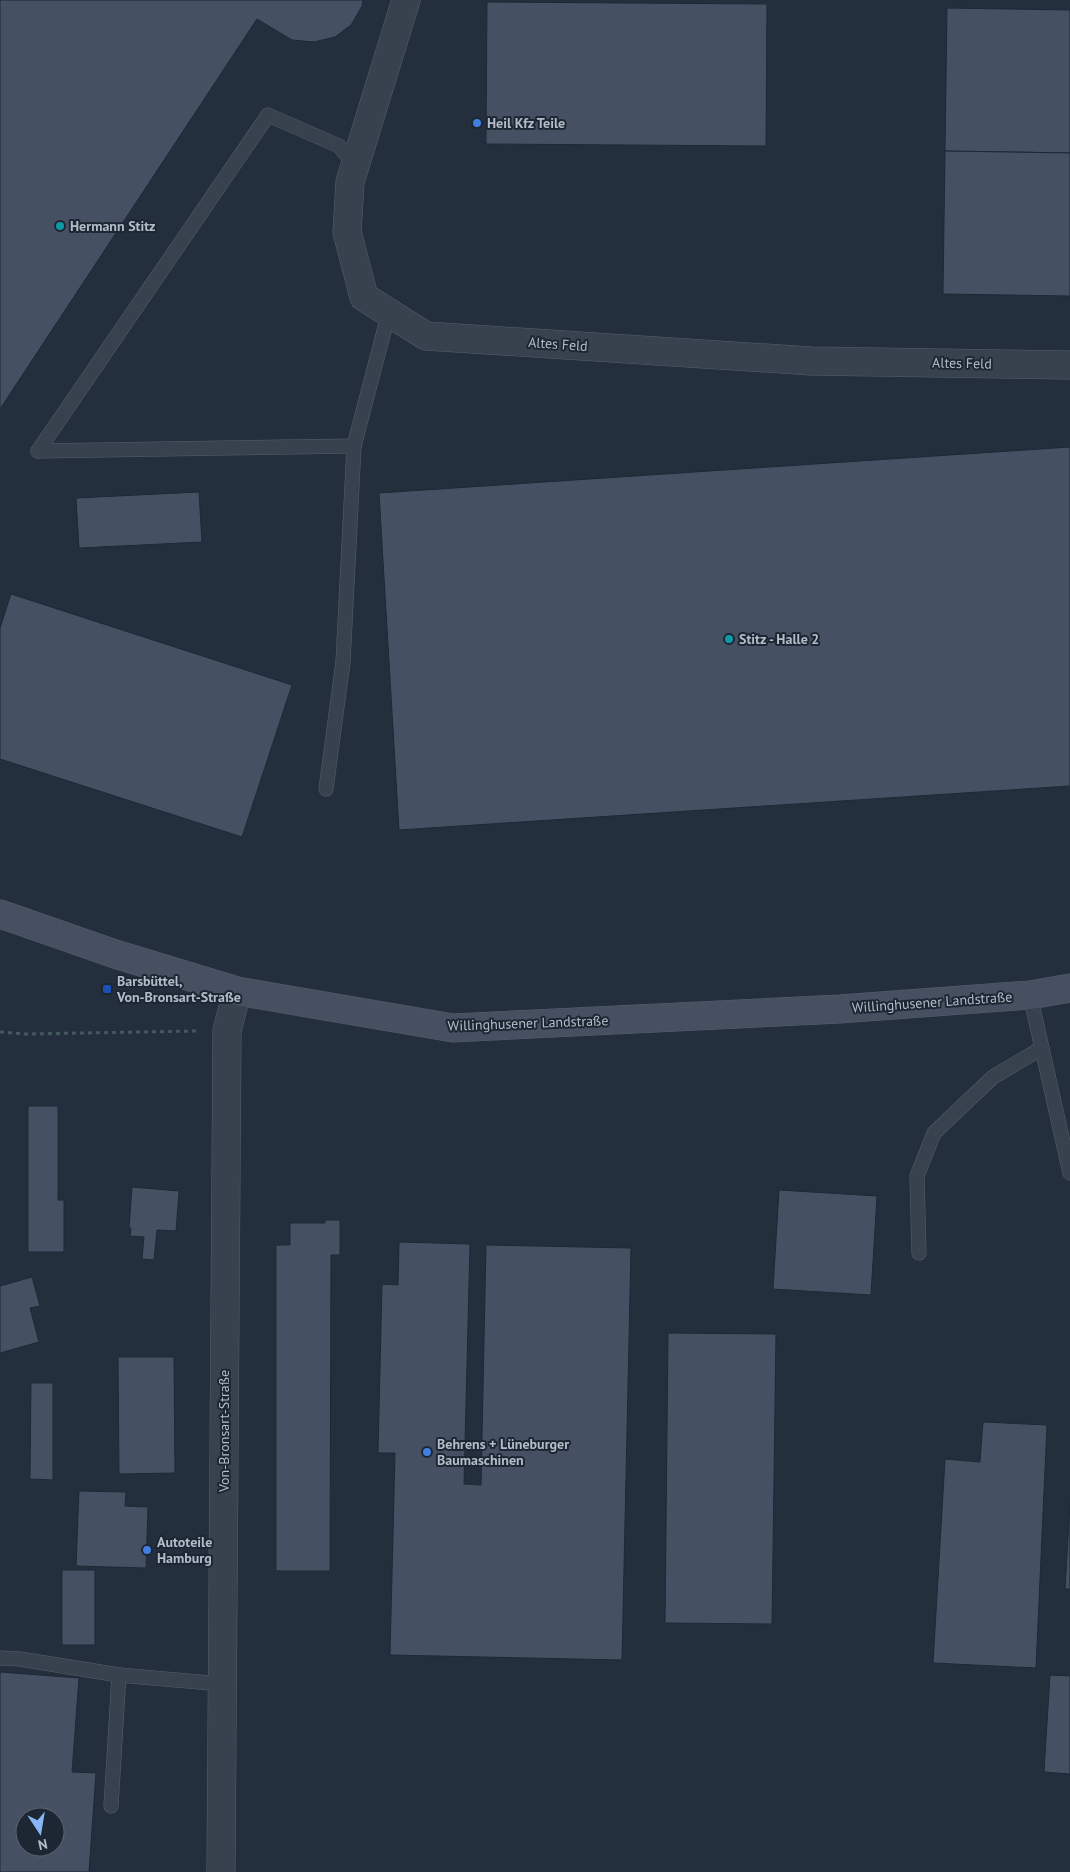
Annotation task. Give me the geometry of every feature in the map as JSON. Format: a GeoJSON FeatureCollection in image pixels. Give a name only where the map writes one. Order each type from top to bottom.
{"type":"FeatureCollection","features":[{"type":"Feature","properties":{"kind":"main road","name":"Willinghusener Landstraße"},"geometry":{"type":"LineString","coordinates":[[0,914],[114,954],[237,991],[453,1028],[840,1009],[1030,994],[1070,988]]}},
{"type":"Feature","properties":{"kind":"street","name":"Altes Feld"},"geometry":{"type":"LineString","coordinates":[[406,0],[350,182],[346,232],[364,297],[426,336],[811,360],[1070,365]]}},
{"type":"Feature","properties":{"kind":"street","name":"Von-Bronsart-Straße"},"geometry":{"type":"LineString","coordinates":[[221,1872],[227,1030],[237,991]]}},
{"type":"Feature","properties":{"kind":"lane"},"geometry":{"type":"LineString","coordinates":[[354,446],[38,451],[268,115],[340,146],[355,165]]}},
{"type":"Feature","properties":{"kind":"lane"},"geometry":{"type":"LineString","coordinates":[[326,789],[343,662],[354,446],[389,312]]}},
{"type":"Feature","properties":{"kind":"lane"},"geometry":{"type":"LineString","coordinates":[[1030,994],[1070,1173]]}},
{"type":"Feature","properties":{"kind":"lane"},"geometry":{"type":"LineString","coordinates":[[919,1253],[917,1176],[934,1133],[992,1077],[1042,1048]]}},
{"type":"Feature","properties":{"kind":"lane"},"geometry":{"type":"LineString","coordinates":[[0,1658],[20,1659],[119,1675],[222,1684]]}},
{"type":"Feature","properties":{"kind":"lane"},"geometry":{"type":"LineString","coordinates":[[111,1806],[119,1675]]}},
{"type":"Feature","properties":{"kind":"path"},"geometry":{"type":"LineString","coordinates":[[0,1032],[26,1034],[227,1030]]}},
{"type":"Feature","properties":{"kind":"building","name":"Hermann Stitz"},"geometry":{"type":"Polygon","coordinates":[[[0,0],[363,0],[362,6],[351,25],[335,37],[314,42],[292,40],[257,19],[0,409],[0,0]]]}},
{"type":"Feature","properties":{"kind":"building"},"geometry":{"type":"Polygon","coordinates":[[[487,2],[767,4],[766,146],[486,144],[487,2]]]}},
{"type":"Feature","properties":{"kind":"building"},"geometry":{"type":"Polygon","coordinates":[[[947,8],[1070,10],[1070,153],[945,151],[947,8]]]}},
{"type":"Feature","properties":{"kind":"building"},"geometry":{"type":"Polygon","coordinates":[[[945,151],[1070,153],[1070,296],[943,294],[945,151]]]}},
{"type":"Feature","properties":{"kind":"building","name":"Stitz - Halle 2"},"geometry":{"type":"Polygon","coordinates":[[[1070,447],[1070,786],[399,830],[379,493],[1070,447]]]}},
{"type":"Feature","properties":{"kind":"building"},"geometry":{"type":"Polygon","coordinates":[[[199,492],[202,542],[79,548],[76,498],[199,492]]]}},
{"type":"Feature","properties":{"kind":"building"},"geometry":{"type":"Polygon","coordinates":[[[11,594],[292,685],[242,837],[0,759],[0,628],[11,594]]]}},
{"type":"Feature","properties":{"kind":"building"},"geometry":{"type":"Polygon","coordinates":[[[28,1106],[58,1106],[58,1200],[64,1200],[64,1252],[28,1252],[28,1106]]]}},
{"type":"Feature","properties":{"kind":"building"},"geometry":{"type":"Polygon","coordinates":[[[132,1187],[179,1191],[176,1231],[157,1230],[154,1260],[142,1259],[144,1237],[130,1236],[132,1187]]]}},
{"type":"Feature","properties":{"kind":"building"},"geometry":{"type":"Polygon","coordinates":[[[779,1190],[877,1196],[871,1295],[773,1289],[779,1190]]]}},
{"type":"Feature","properties":{"kind":"building"},"geometry":{"type":"Polygon","coordinates":[[[325,1220],[340,1220],[340,1255],[331,1255],[330,1571],[276,1571],[276,1245],[290,1245],[290,1223],[325,1223],[325,1220]]]}},
{"type":"Feature","properties":{"kind":"building"},"geometry":{"type":"Polygon","coordinates":[[[399,1242],[470,1244],[464,1484],[481,1485],[486,1245],[631,1248],[622,1660],[390,1655],[395,1453],[378,1453],[382,1284],[398,1285],[399,1242]]]}},
{"type":"Feature","properties":{"kind":"building"},"geometry":{"type":"Polygon","coordinates":[[[32,1277],[40,1306],[30,1308],[39,1342],[0,1353],[0,1286],[32,1277]]]}},
{"type":"Feature","properties":{"kind":"building"},"geometry":{"type":"Polygon","coordinates":[[[668,1333],[776,1334],[772,1624],[665,1623],[668,1333]]]}},
{"type":"Feature","properties":{"kind":"building"},"geometry":{"type":"Polygon","coordinates":[[[118,1357],[174,1357],[175,1473],[119,1474],[118,1357]]]}},
{"type":"Feature","properties":{"kind":"building"},"geometry":{"type":"Polygon","coordinates":[[[31,1383],[53,1383],[53,1480],[30,1479],[31,1383]]]}},
{"type":"Feature","properties":{"kind":"building"},"geometry":{"type":"Polygon","coordinates":[[[983,1422],[1047,1425],[1036,1668],[933,1663],[945,1459],[980,1462],[983,1422]]]}},
{"type":"Feature","properties":{"kind":"building"},"geometry":{"type":"Polygon","coordinates":[[[79,1491],[126,1492],[125,1506],[148,1507],[146,1568],[76,1566],[79,1491]]]}},
{"type":"Feature","properties":{"kind":"building"},"geometry":{"type":"Polygon","coordinates":[[[1070,1503],[1070,1589],[1065,1589],[1070,1503]]]}},
{"type":"Feature","properties":{"kind":"building"},"geometry":{"type":"Polygon","coordinates":[[[62,1570],[95,1570],[95,1645],[62,1645],[62,1570]]]}},
{"type":"Feature","properties":{"kind":"building"},"geometry":{"type":"Polygon","coordinates":[[[0,1672],[79,1678],[72,1772],[96,1773],[89,1872],[0,1872],[0,1672]]]}},
{"type":"Feature","properties":{"kind":"building"},"geometry":{"type":"Polygon","coordinates":[[[1050,1675],[1070,1676],[1070,1774],[1044,1772],[1050,1675]]]}},
{"type":"Feature","properties":{"kind":"place","name":"Heil Kfz Teile"},"geometry":{"type":"Point","coordinates":[477,123]}},
{"type":"Feature","properties":{"kind":"place","name":"Hermann Stitz"},"geometry":{"type":"Point","coordinates":[60,226]}},
{"type":"Feature","properties":{"kind":"place","name":"Stitz - Halle 2"},"geometry":{"type":"Point","coordinates":[729,639]}},
{"type":"Feature","properties":{"kind":"place","name":"Barsbüttel, Von-Bronsart-Straße"},"geometry":{"type":"Point","coordinates":[107,989]}},
{"type":"Feature","properties":{"kind":"place","name":"Behrens + Lüneburger Baumaschinen"},"geometry":{"type":"Point","coordinates":[427,1452]}},
{"type":"Feature","properties":{"kind":"place","name":"Autoteile Hamburg"},"geometry":{"type":"Point","coordinates":[147,1550]}}]}
